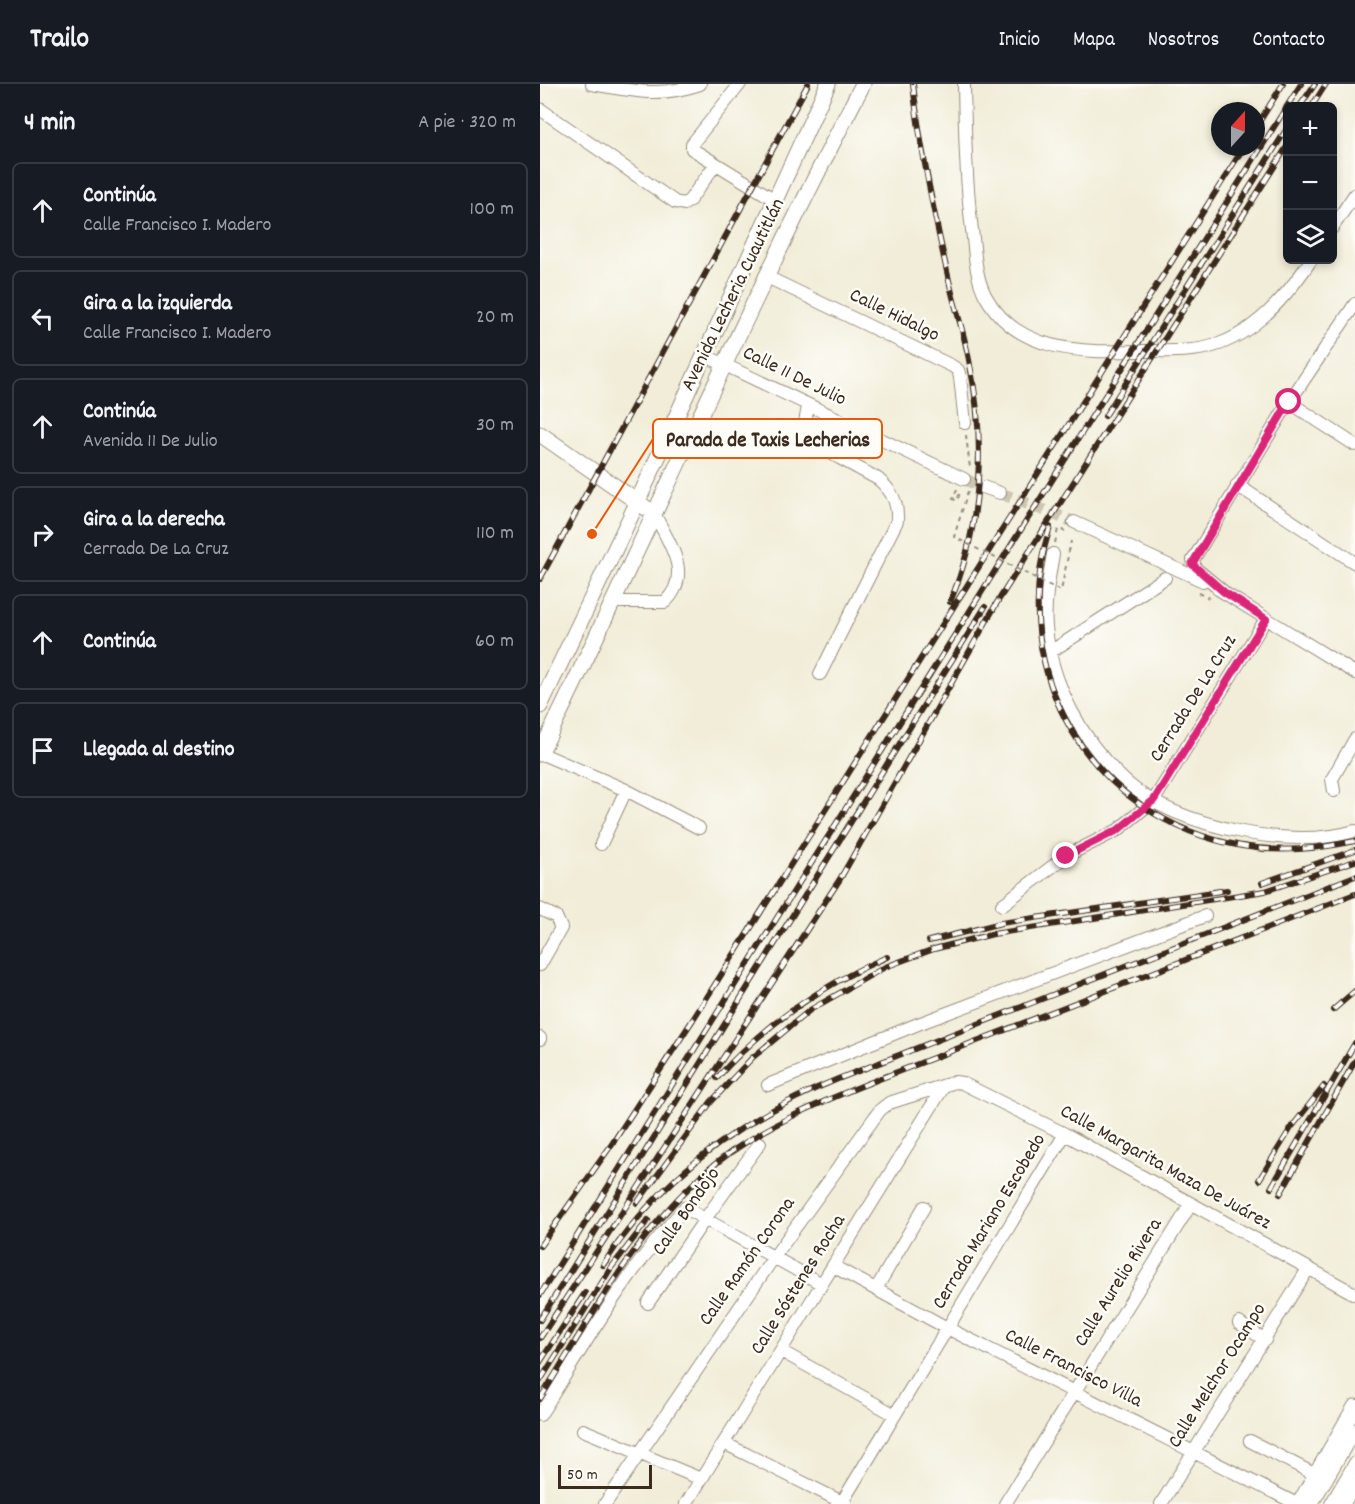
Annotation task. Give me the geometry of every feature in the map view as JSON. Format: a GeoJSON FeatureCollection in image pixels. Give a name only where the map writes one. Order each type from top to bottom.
{"type":"FeatureCollection","features":[{"type":"Feature","properties":{"kind":"main road","name":"Avenida Lecheria Cuautitlán"},"geometry":{"type":"LineString","coordinates":[[540,706],[638,503],[828,84]]}},
{"type":"Feature","properties":{"kind":"main road","name":"Avenida Lecheria Cuautitlán"},"geometry":{"type":"LineString","coordinates":[[540,754],[615,602],[765,276],[863,84]]}},
{"type":"Feature","properties":{"kind":"main road"},"geometry":{"type":"LineString","coordinates":[[775,200],[797,210]]}},
{"type":"Feature","properties":{"kind":"main road"},"geometry":{"type":"LineString","coordinates":[[540,434],[654,513]]}},
{"type":"Feature","properties":{"kind":"main road"},"geometry":{"type":"LineString","coordinates":[[1298,1504],[1318,1476],[1355,1407]]}},
{"type":"Feature","properties":{"kind":"main road"},"geometry":{"type":"LineString","coordinates":[[1341,1504],[1355,1482]]}},
{"type":"Feature","properties":{"kind":"street"},"geometry":{"type":"LineString","coordinates":[[592,84],[646,93],[674,93],[700,84]]}},
{"type":"Feature","properties":{"kind":"street"},"geometry":{"type":"LineString","coordinates":[[740,84],[692,144],[695,153],[775,200]]}},
{"type":"Feature","properties":{"kind":"street"},"geometry":{"type":"LineString","coordinates":[[964,84],[966,181],[977,275],[986,296],[1002,316],[1019,330],[1041,342],[1077,352],[1192,351],[1220,344],[1262,317],[1282,297],[1308,264]]}},
{"type":"Feature","properties":{"kind":"street"},"geometry":{"type":"LineString","coordinates":[[540,108],[675,202],[684,204],[689,201],[715,165]]}},
{"type":"Feature","properties":{"kind":"street"},"geometry":{"type":"LineString","coordinates":[[1337,221],[1355,194]]}},
{"type":"Feature","properties":{"kind":"street","name":"Calle Hidalgo"},"geometry":{"type":"LineString","coordinates":[[765,276],[958,370],[965,423]]}},
{"type":"Feature","properties":{"kind":"street"},"geometry":{"type":"LineString","coordinates":[[1353,669],[1224,592],[1195,568],[1193,560],[1289,402],[1355,304]]}},
{"type":"Feature","properties":{"kind":"street","name":"Calle 11 De Julio"},"geometry":{"type":"LineString","coordinates":[[704,355],[964,484]]}},
{"type":"Feature","properties":{"kind":"street"},"geometry":{"type":"LineString","coordinates":[[1289,402],[1355,445]]}},
{"type":"Feature","properties":{"kind":"street"},"geometry":{"type":"LineString","coordinates":[[808,406],[805,438],[878,479],[888,487],[898,508],[897,520],[820,674]]}},
{"type":"Feature","properties":{"kind":"street"},"geometry":{"type":"LineString","coordinates":[[1237,486],[1355,562]]}},
{"type":"Feature","properties":{"kind":"street"},"geometry":{"type":"LineString","coordinates":[[983,487],[1000,493]]}},
{"type":"Feature","properties":{"kind":"street"},"geometry":{"type":"LineString","coordinates":[[615,602],[659,604],[665,602],[679,578],[679,564],[654,513]]}},
{"type":"Feature","properties":{"kind":"street"},"geometry":{"type":"LineString","coordinates":[[1074,522],[1224,592]]}},
{"type":"Feature","properties":{"kind":"street"},"geometry":{"type":"LineString","coordinates":[[1053,554],[1047,594],[1046,626],[1050,652],[1070,709],[1091,741],[1126,783],[1154,800],[1206,822],[1268,837],[1305,839],[1355,831]]}},
{"type":"Feature","properties":{"kind":"street"},"geometry":{"type":"LineString","coordinates":[[1050,652],[1165,578]]}},
{"type":"Feature","properties":{"kind":"street","name":"Cerrada De La Cruz"},"geometry":{"type":"LineString","coordinates":[[1002,905],[1066,856],[1118,830],[1154,800],[1266,619]]}},
{"type":"Feature","properties":{"kind":"street"},"geometry":{"type":"LineString","coordinates":[[1334,791],[1332,779],[1355,739]]}},
{"type":"Feature","properties":{"kind":"street"},"geometry":{"type":"LineString","coordinates":[[540,754],[626,790],[699,828]]}},
{"type":"Feature","properties":{"kind":"street"},"geometry":{"type":"LineString","coordinates":[[601,844],[626,790]]}},
{"type":"Feature","properties":{"kind":"street"},"geometry":{"type":"LineString","coordinates":[[540,909],[556,918],[561,928],[540,965]]}},
{"type":"Feature","properties":{"kind":"street"},"geometry":{"type":"LineString","coordinates":[[768,1085],[918,1024],[1205,916]]}},
{"type":"Feature","properties":{"kind":"street","name":"Calle Margarita Maza De Juárez"},"geometry":{"type":"LineString","coordinates":[[950,1084],[962,1083],[1065,1134],[1355,1294]]}},
{"type":"Feature","properties":{"kind":"street","name":"Calle Ramón Corona"},"geometry":{"type":"LineString","coordinates":[[605,1504],[774,1257],[880,1110],[889,1103],[950,1084]]}},
{"type":"Feature","properties":{"kind":"street","name":"Calle Sóstenes Rocha"},"geometry":{"type":"LineString","coordinates":[[686,1504],[833,1266],[950,1084]]}},
{"type":"Feature","properties":{"kind":"street","name":"Cerrada Mariano Escobedo"},"geometry":{"type":"LineString","coordinates":[[949,1329],[1065,1134]]}},
{"type":"Feature","properties":{"kind":"street","name":"Calle Bondojo"},"geometry":{"type":"LineString","coordinates":[[648,1303],[760,1143]]}},
{"type":"Feature","properties":{"kind":"street","name":"Calle Aurelio Rivera"},"geometry":{"type":"LineString","coordinates":[[1005,1504],[1191,1204]]}},
{"type":"Feature","properties":{"kind":"street"},"geometry":{"type":"LineString","coordinates":[[876,1289],[924,1206]]}},
{"type":"Feature","properties":{"kind":"street"},"geometry":{"type":"LineString","coordinates":[[540,1415],[619,1291],[657,1237],[685,1208],[822,1284]]}},
{"type":"Feature","properties":{"kind":"street","name":"Calle Francisco Villa"},"geometry":{"type":"LineString","coordinates":[[833,1266],[949,1329],[1298,1504]]}},
{"type":"Feature","properties":{"kind":"street","name":"Calle Melchor Ocampo"},"geometry":{"type":"LineString","coordinates":[[1161,1504],[1308,1269]]}},
{"type":"Feature","properties":{"kind":"street"},"geometry":{"type":"LineString","coordinates":[[1239,1323],[1264,1340]]}},
{"type":"Feature","properties":{"kind":"street"},"geometry":{"type":"LineString","coordinates":[[724,1443],[843,1503],[949,1329]]}},
{"type":"Feature","properties":{"kind":"street"},"geometry":{"type":"LineString","coordinates":[[781,1351],[895,1415]]}},
{"type":"Feature","properties":{"kind":"street"},"geometry":{"type":"LineString","coordinates":[[583,1430],[701,1479]]}},
{"type":"Feature","properties":{"kind":"street"},"geometry":{"type":"LineString","coordinates":[[1312,1504],[1355,1430]]}},
{"type":"Feature","properties":{"kind":"street"},"geometry":{"type":"LineString","coordinates":[[1250,1441],[1318,1476]]}},
{"type":"Feature","properties":{"kind":"street"},"geometry":{"type":"LineString","coordinates":[[1331,1504],[1355,1463]]}},
{"type":"Feature","properties":{"kind":"path"},"geometry":{"type":"LineString","coordinates":[[964,484],[957,501],[953,499],[964,484]]}},
{"type":"Feature","properties":{"kind":"path"},"geometry":{"type":"LineString","coordinates":[[964,484],[954,537],[1061,591],[1071,541]]}},
{"type":"Feature","properties":{"kind":"tunnel"},"geometry":{"type":"LineString","coordinates":[[964,479],[983,487]]}},
{"type":"Feature","properties":{"kind":"tunnel"},"geometry":{"type":"LineString","coordinates":[[1000,493],[1074,522]]}},
{"type":"Feature","properties":{"kind":"railway"},"geometry":{"type":"LineString","coordinates":[[540,579],[808,84]]}},
{"type":"Feature","properties":{"kind":"railway"},"geometry":{"type":"LineString","coordinates":[[913,84],[928,181],[950,287],[967,350],[978,421],[979,452],[975,513],[961,573],[950,602]]}},
{"type":"Feature","properties":{"kind":"railway"},"geometry":{"type":"LineString","coordinates":[[1265,113],[1283,84]]}},
{"type":"Feature","properties":{"kind":"railway"},"geometry":{"type":"LineString","coordinates":[[540,1295],[1301,84]]}},
{"type":"Feature","properties":{"kind":"railway"},"geometry":{"type":"LineString","coordinates":[[1303,102],[1315,84]]}},
{"type":"Feature","properties":{"kind":"railway"},"geometry":{"type":"LineString","coordinates":[[1315,102],[1326,84]]}},
{"type":"Feature","properties":{"kind":"railway"},"geometry":{"type":"LineString","coordinates":[[1105,416],[1283,135]]}},
{"type":"Feature","properties":{"kind":"railway"},"geometry":{"type":"LineString","coordinates":[[540,1338],[840,879],[998,601],[1283,153]]}},
{"type":"Feature","properties":{"kind":"railway"},"geometry":{"type":"LineString","coordinates":[[540,1246],[610,1147],[692,1021],[1238,156]]}},
{"type":"Feature","properties":{"kind":"railway"},"geometry":{"type":"LineString","coordinates":[[1050,527],[1039,581],[1039,634],[1051,685],[1072,731],[1103,772],[1142,806],[1189,831],[1242,846],[1299,849],[1355,841]]}},
{"type":"Feature","properties":{"kind":"railway"},"geometry":{"type":"LineString","coordinates":[[540,1320],[985,607]]}},
{"type":"Feature","properties":{"kind":"railway"},"geometry":{"type":"LineString","coordinates":[[1262,883],[1355,850]]}},
{"type":"Feature","properties":{"kind":"railway"},"geometry":{"type":"LineString","coordinates":[[637,1203],[711,1102],[752,1058],[810,1010],[885,967],[934,949],[993,934],[1265,891],[1355,861]]}},
{"type":"Feature","properties":{"kind":"railway"},"geometry":{"type":"LineString","coordinates":[[603,1265],[650,1204],[677,1178],[736,1132],[769,1112],[838,1079],[1355,876]]}},
{"type":"Feature","properties":{"kind":"railway"},"geometry":{"type":"LineString","coordinates":[[929,941],[1001,923],[1227,890]]}},
{"type":"Feature","properties":{"kind":"railway"},"geometry":{"type":"LineString","coordinates":[[540,1399],[602,1299],[647,1234],[700,1177],[747,1141],[798,1113],[851,1090],[1355,894]]}},
{"type":"Feature","properties":{"kind":"railway"},"geometry":{"type":"LineString","coordinates":[[717,1078],[754,1041],[795,1008],[840,980],[887,957]]}},
{"type":"Feature","properties":{"kind":"railway"},"geometry":{"type":"LineString","coordinates":[[1333,1010],[1355,991]]}},
{"type":"Feature","properties":{"kind":"railway"},"geometry":{"type":"LineString","coordinates":[[1271,1188],[1355,1043]]}},
{"type":"Feature","properties":{"kind":"railway"},"geometry":{"type":"LineString","coordinates":[[1280,1194],[1355,1061]]}},
{"type":"Feature","properties":{"kind":"railway"},"geometry":{"type":"LineString","coordinates":[[1259,1180],[1291,1128],[1324,1086]]}},
{"type":"Feature","properties":{"kind":"railway"},"geometry":{"type":"LineString","coordinates":[[540,1381],[611,1268],[648,1220]]}},
{"type":"Feature","properties":{"kind":"railway"},"geometry":{"type":"LineString","coordinates":[[540,1362],[585,1293]]}},
{"type":"Feature","properties":{"kind":"place","name":"Parada de Taxis Lecherias"},"geometry":{"type":"Point","coordinates":[592,534]}},
{"type":"Feature","properties":{"kind":"route"},"geometry":{"type":"LineString","coordinates":[[1066,856],[1118,830],[1154,800],[1266,619],[1224,592],[1192,564],[1289,402]]}}]}
